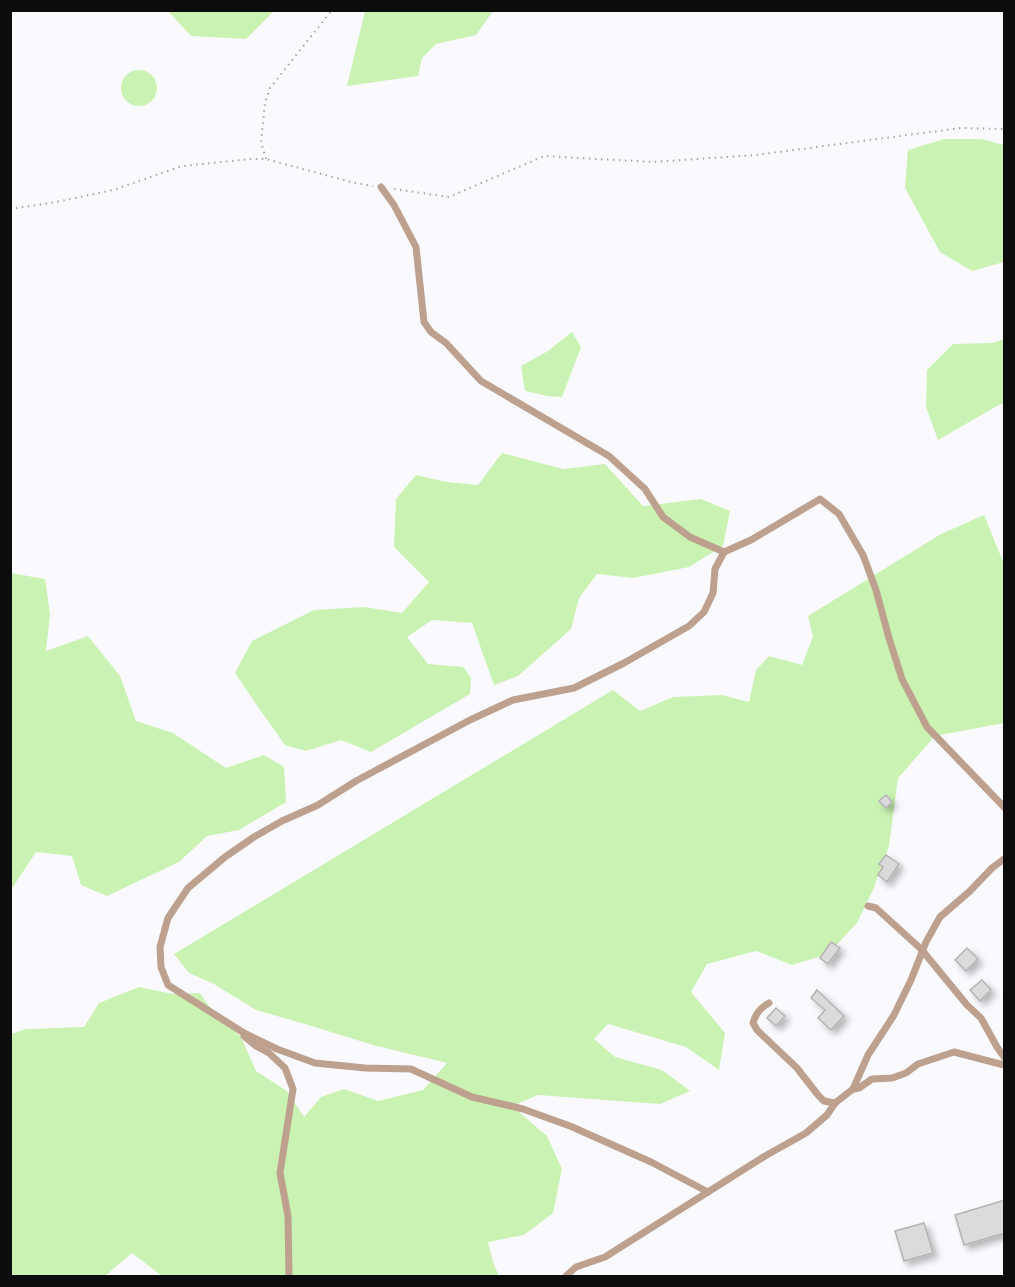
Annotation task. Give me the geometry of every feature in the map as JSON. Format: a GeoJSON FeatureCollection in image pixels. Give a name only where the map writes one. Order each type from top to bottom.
{"type":"FeatureCollection","features":[{"type":"Feature","properties":{"kind":"lane"},"geometry":{"type":"LineString","coordinates":[[381,187],[394,205],[416,247],[424,322],[431,332],[446,343],[482,381],[609,456],[645,489],[663,518],[690,537],[724,552]]}},
{"type":"Feature","properties":{"kind":"lane"},"geometry":{"type":"LineString","coordinates":[[708,1192],[651,1162],[570,1126],[523,1109],[472,1098],[411,1069],[365,1068],[315,1063],[277,1049],[236,1028],[168,985],[161,967],[160,947],[168,918],[188,888],[225,857],[282,821],[318,805],[356,781],[419,747],[513,700],[574,688],[689,626],[704,612],[713,594],[715,569],[724,552],[751,540],[820,499],[839,514],[863,555],[876,590],[902,679],[927,727],[1005,807]]}},
{"type":"Feature","properties":{"kind":"lane"},"geometry":{"type":"LineString","coordinates":[[566,1276],[576,1267],[605,1257],[765,1156],[806,1133],[827,1114],[835,1103],[853,1089],[868,1055],[894,1015],[926,942],[940,918],[992,868],[1005,859]]}},
{"type":"Feature","properties":{"kind":"lane"},"geometry":{"type":"LineString","coordinates":[[868,906],[876,908],[923,951],[967,1005],[981,1018],[1005,1057]]}},
{"type":"Feature","properties":{"kind":"lane"},"geometry":{"type":"LineString","coordinates":[[769,1003],[755,1014],[753,1023],[757,1030],[797,1068],[824,1101],[835,1103]]}},
{"type":"Feature","properties":{"kind":"lane"},"geometry":{"type":"LineString","coordinates":[[236,1028],[285,1068],[293,1089],[279,1173],[288,1216],[289,1276]]}},
{"type":"Feature","properties":{"kind":"lane"},"geometry":{"type":"LineString","coordinates":[[853,1089],[859,1088],[872,1079],[892,1078],[906,1073],[918,1064],[954,1052],[1005,1065]]}},
{"type":"Feature","properties":{"kind":"path"},"geometry":{"type":"LineString","coordinates":[[266,159],[261,142],[265,103],[270,88],[332,10]]}},
{"type":"Feature","properties":{"kind":"path"},"geometry":{"type":"LineString","coordinates":[[10,209],[51,204],[113,190],[182,166],[266,159],[351,182],[448,198],[544,156],[653,162],[756,155],[961,128],[1005,129]]}},
{"type":"Feature","properties":{"kind":"green space"},"geometry":{"type":"Polygon","coordinates":[[[365,10],[493,11],[476,35],[436,44],[422,58],[418,76],[347,86],[365,10]]]}},
{"type":"Feature","properties":{"kind":"green space"},"geometry":{"type":"Polygon","coordinates":[[[168,11],[274,11],[246,39],[191,36],[168,11]]]}},
{"type":"Feature","properties":{"kind":"green space"},"geometry":{"type":"Polygon","coordinates":[[[139,70],[152,75],[157,88],[152,101],[139,106],[126,101],[121,88],[126,75],[139,70]]]}},
{"type":"Feature","properties":{"kind":"green space"},"geometry":{"type":"Polygon","coordinates":[[[944,139],[982,139],[1004,145],[1004,262],[972,271],[940,252],[905,188],[908,150],[944,139]]]}},
{"type":"Feature","properties":{"kind":"green space"},"geometry":{"type":"Polygon","coordinates":[[[572,332],[581,347],[562,397],[525,391],[521,366],[548,351],[572,332]]]}},
{"type":"Feature","properties":{"kind":"green space"},"geometry":{"type":"Polygon","coordinates":[[[1004,339],[1004,402],[938,440],[926,407],[927,370],[953,344],[992,343],[1004,339]]]}},
{"type":"Feature","properties":{"kind":"green space"},"geometry":{"type":"Polygon","coordinates":[[[502,453],[563,469],[605,464],[643,506],[701,499],[730,511],[723,546],[689,567],[633,578],[597,574],[579,598],[571,629],[518,676],[494,685],[472,623],[432,620],[407,637],[428,664],[463,667],[471,678],[470,694],[371,752],[341,740],[306,751],[285,745],[235,673],[252,641],[314,610],[364,607],[402,613],[429,582],[394,547],[396,499],[416,475],[447,482],[478,485],[502,453]]]}},
{"type":"Feature","properties":{"kind":"green space"},"geometry":{"type":"Polygon","coordinates":[[[984,515],[1004,564],[1004,723],[935,736],[898,778],[889,846],[873,890],[857,923],[828,954],[792,965],[756,951],[707,964],[691,992],[725,1033],[719,1070],[686,1047],[608,1024],[594,1039],[615,1057],[662,1070],[690,1091],[660,1104],[538,1095],[512,1106],[547,1136],[562,1169],[553,1213],[524,1235],[488,1242],[499,1276],[162,1276],[132,1253],[105,1276],[11,1276],[11,1034],[26,1029],[84,1027],[99,1003],[139,987],[173,994],[200,993],[211,1009],[241,1037],[256,1071],[287,1091],[304,1117],[321,1097],[344,1089],[378,1101],[423,1090],[447,1063],[373,1045],[256,1010],[214,984],[189,973],[174,954],[613,690],[640,711],[673,697],[722,695],[749,702],[756,670],[769,656],[802,665],[813,637],[808,616],[941,534],[984,515]]]}},
{"type":"Feature","properties":{"kind":"green space"},"geometry":{"type":"Polygon","coordinates":[[[11,573],[45,579],[50,614],[46,651],[88,636],[120,676],[136,721],[173,733],[226,768],[264,755],[284,767],[286,802],[239,830],[207,836],[179,862],[107,896],[81,885],[72,856],[36,852],[11,888],[11,573]]]}},
{"type":"Feature","properties":{"kind":"building"},"geometry":{"type":"Polygon","coordinates":[[[886,795],[892,802],[886,808],[879,801],[886,795]]]}},
{"type":"Feature","properties":{"kind":"building"},"geometry":{"type":"Polygon","coordinates":[[[886,855],[899,864],[887,882],[878,875],[883,867],[879,864],[886,855]]]}},
{"type":"Feature","properties":{"kind":"building"},"geometry":{"type":"Polygon","coordinates":[[[831,942],[840,948],[828,964],[820,958],[831,942]]]}},
{"type":"Feature","properties":{"kind":"building"},"geometry":{"type":"Polygon","coordinates":[[[967,948],[978,959],[966,971],[955,960],[967,948]]]}},
{"type":"Feature","properties":{"kind":"building"},"geometry":{"type":"Polygon","coordinates":[[[982,980],[991,990],[980,1001],[970,990],[982,980]]]}},
{"type":"Feature","properties":{"kind":"building"},"geometry":{"type":"Polygon","coordinates":[[[817,990],[844,1016],[831,1030],[818,1018],[825,1010],[811,998],[817,990]]]}},
{"type":"Feature","properties":{"kind":"building"},"geometry":{"type":"Polygon","coordinates":[[[776,1008],[785,1016],[776,1026],[767,1018],[776,1008]]]}},
{"type":"Feature","properties":{"kind":"building"},"geometry":{"type":"Polygon","coordinates":[[[1005,1200],[1005,1233],[964,1245],[955,1215],[1005,1200]]]}},
{"type":"Feature","properties":{"kind":"building"},"geometry":{"type":"Polygon","coordinates":[[[924,1223],[933,1253],[904,1261],[895,1231],[924,1223]]]}}]}
